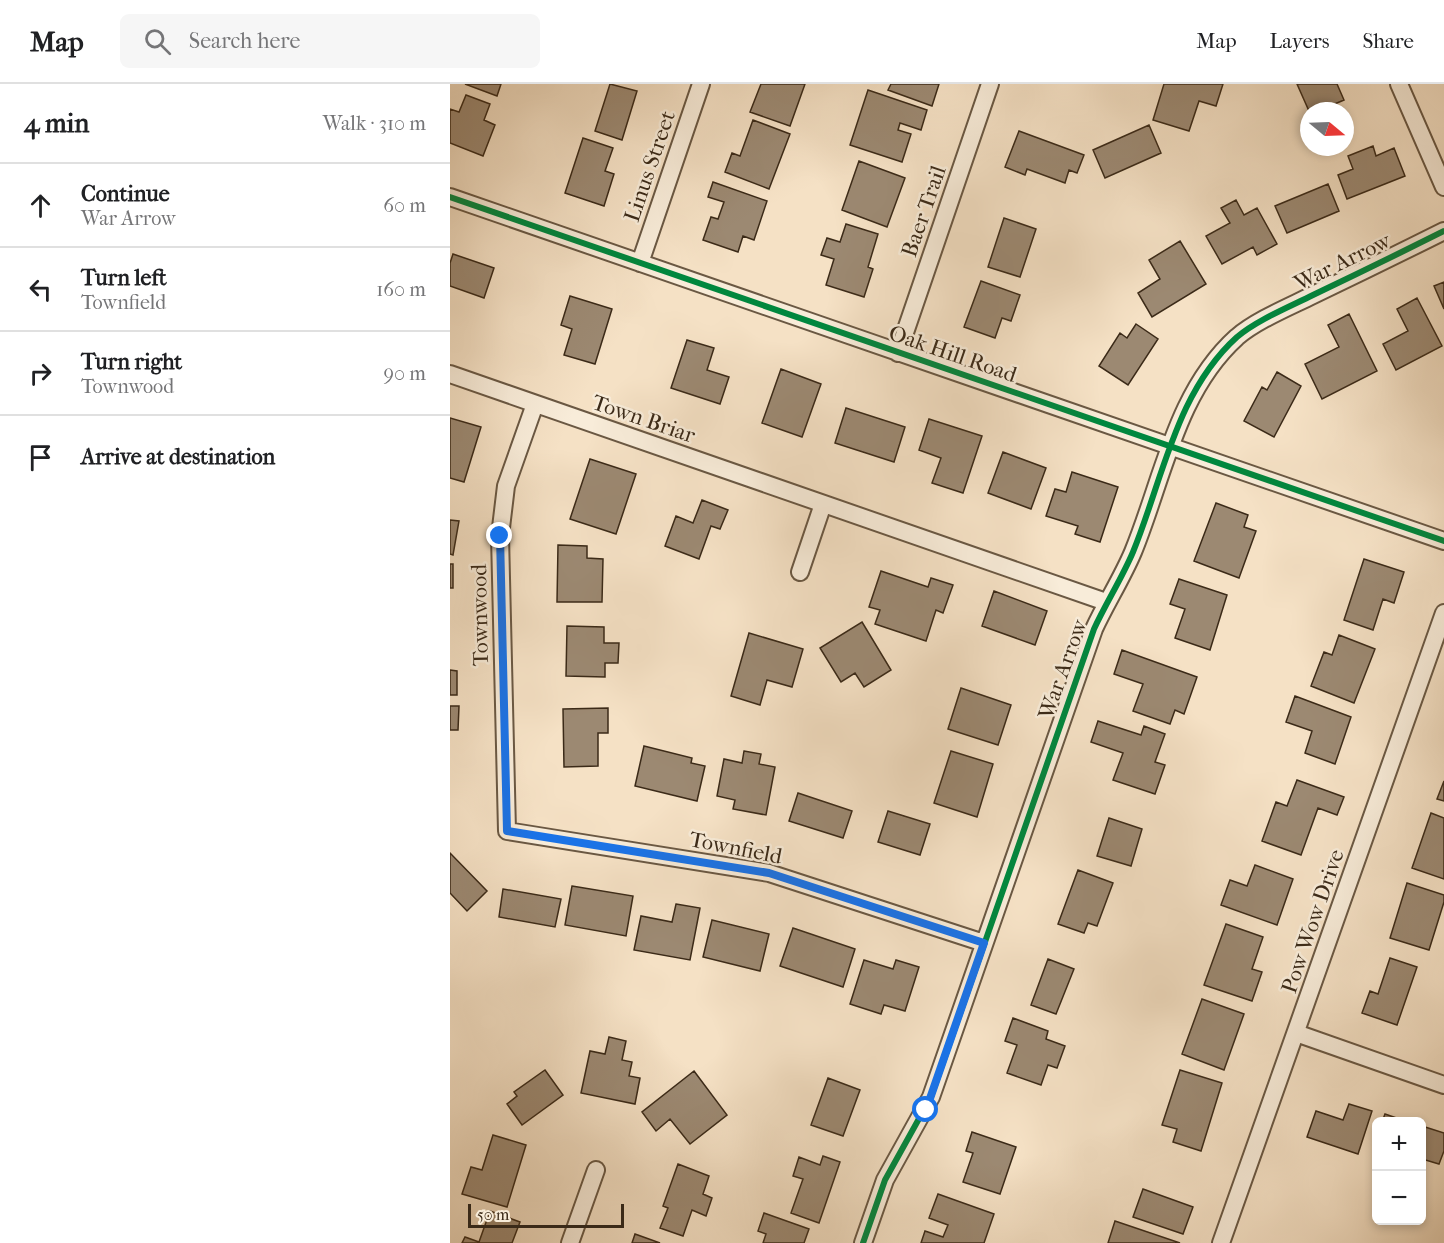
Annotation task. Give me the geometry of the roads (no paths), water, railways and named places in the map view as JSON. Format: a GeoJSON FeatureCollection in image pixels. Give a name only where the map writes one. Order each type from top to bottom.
{"type":"FeatureCollection","features":[{"type":"Feature","properties":{"kind":"street","name":"Linus Street"},"geometry":{"type":"LineString","coordinates":[[640,263],[701,84]]}},
{"type":"Feature","properties":{"kind":"street","name":"Baer Trail"},"geometry":{"type":"LineString","coordinates":[[898,353],[990,84]]}},
{"type":"Feature","properties":{"kind":"street"},"geometry":{"type":"LineString","coordinates":[[1399,84],[1444,187]]}},
{"type":"Feature","properties":{"kind":"street","name":"Oak Hill Road"},"geometry":{"type":"LineString","coordinates":[[450,197],[1444,541]]}},
{"type":"Feature","properties":{"kind":"street","name":"War Arrow"},"geometry":{"type":"LineString","coordinates":[[863,1243],[885,1180],[926,1110],[1094,629],[1133,553],[1170,447],[1195,391],[1220,355],[1239,336],[1277,313],[1444,231]]}},
{"type":"Feature","properties":{"kind":"street","name":"Town Briar"},"geometry":{"type":"LineString","coordinates":[[450,374],[1106,602]]}},
{"type":"Feature","properties":{"kind":"street","name":"Townwood"},"geometry":{"type":"LineString","coordinates":[[507,831],[500,536],[506,486],[535,404]]}},
{"type":"Feature","properties":{"kind":"street"},"geometry":{"type":"LineString","coordinates":[[800,572],[823,504]]}},
{"type":"Feature","properties":{"kind":"street","name":"Pow Wow Drive"},"geometry":{"type":"LineString","coordinates":[[1221,1243],[1444,613]]}},
{"type":"Feature","properties":{"kind":"street","name":"Townfield"},"geometry":{"type":"LineString","coordinates":[[507,831],[769,873],[984,943]]}},
{"type":"Feature","properties":{"kind":"street"},"geometry":{"type":"LineString","coordinates":[[1296,1033],[1444,1085]]}},
{"type":"Feature","properties":{"kind":"street"},"geometry":{"type":"LineString","coordinates":[[570,1243],[596,1170]]}}]}
